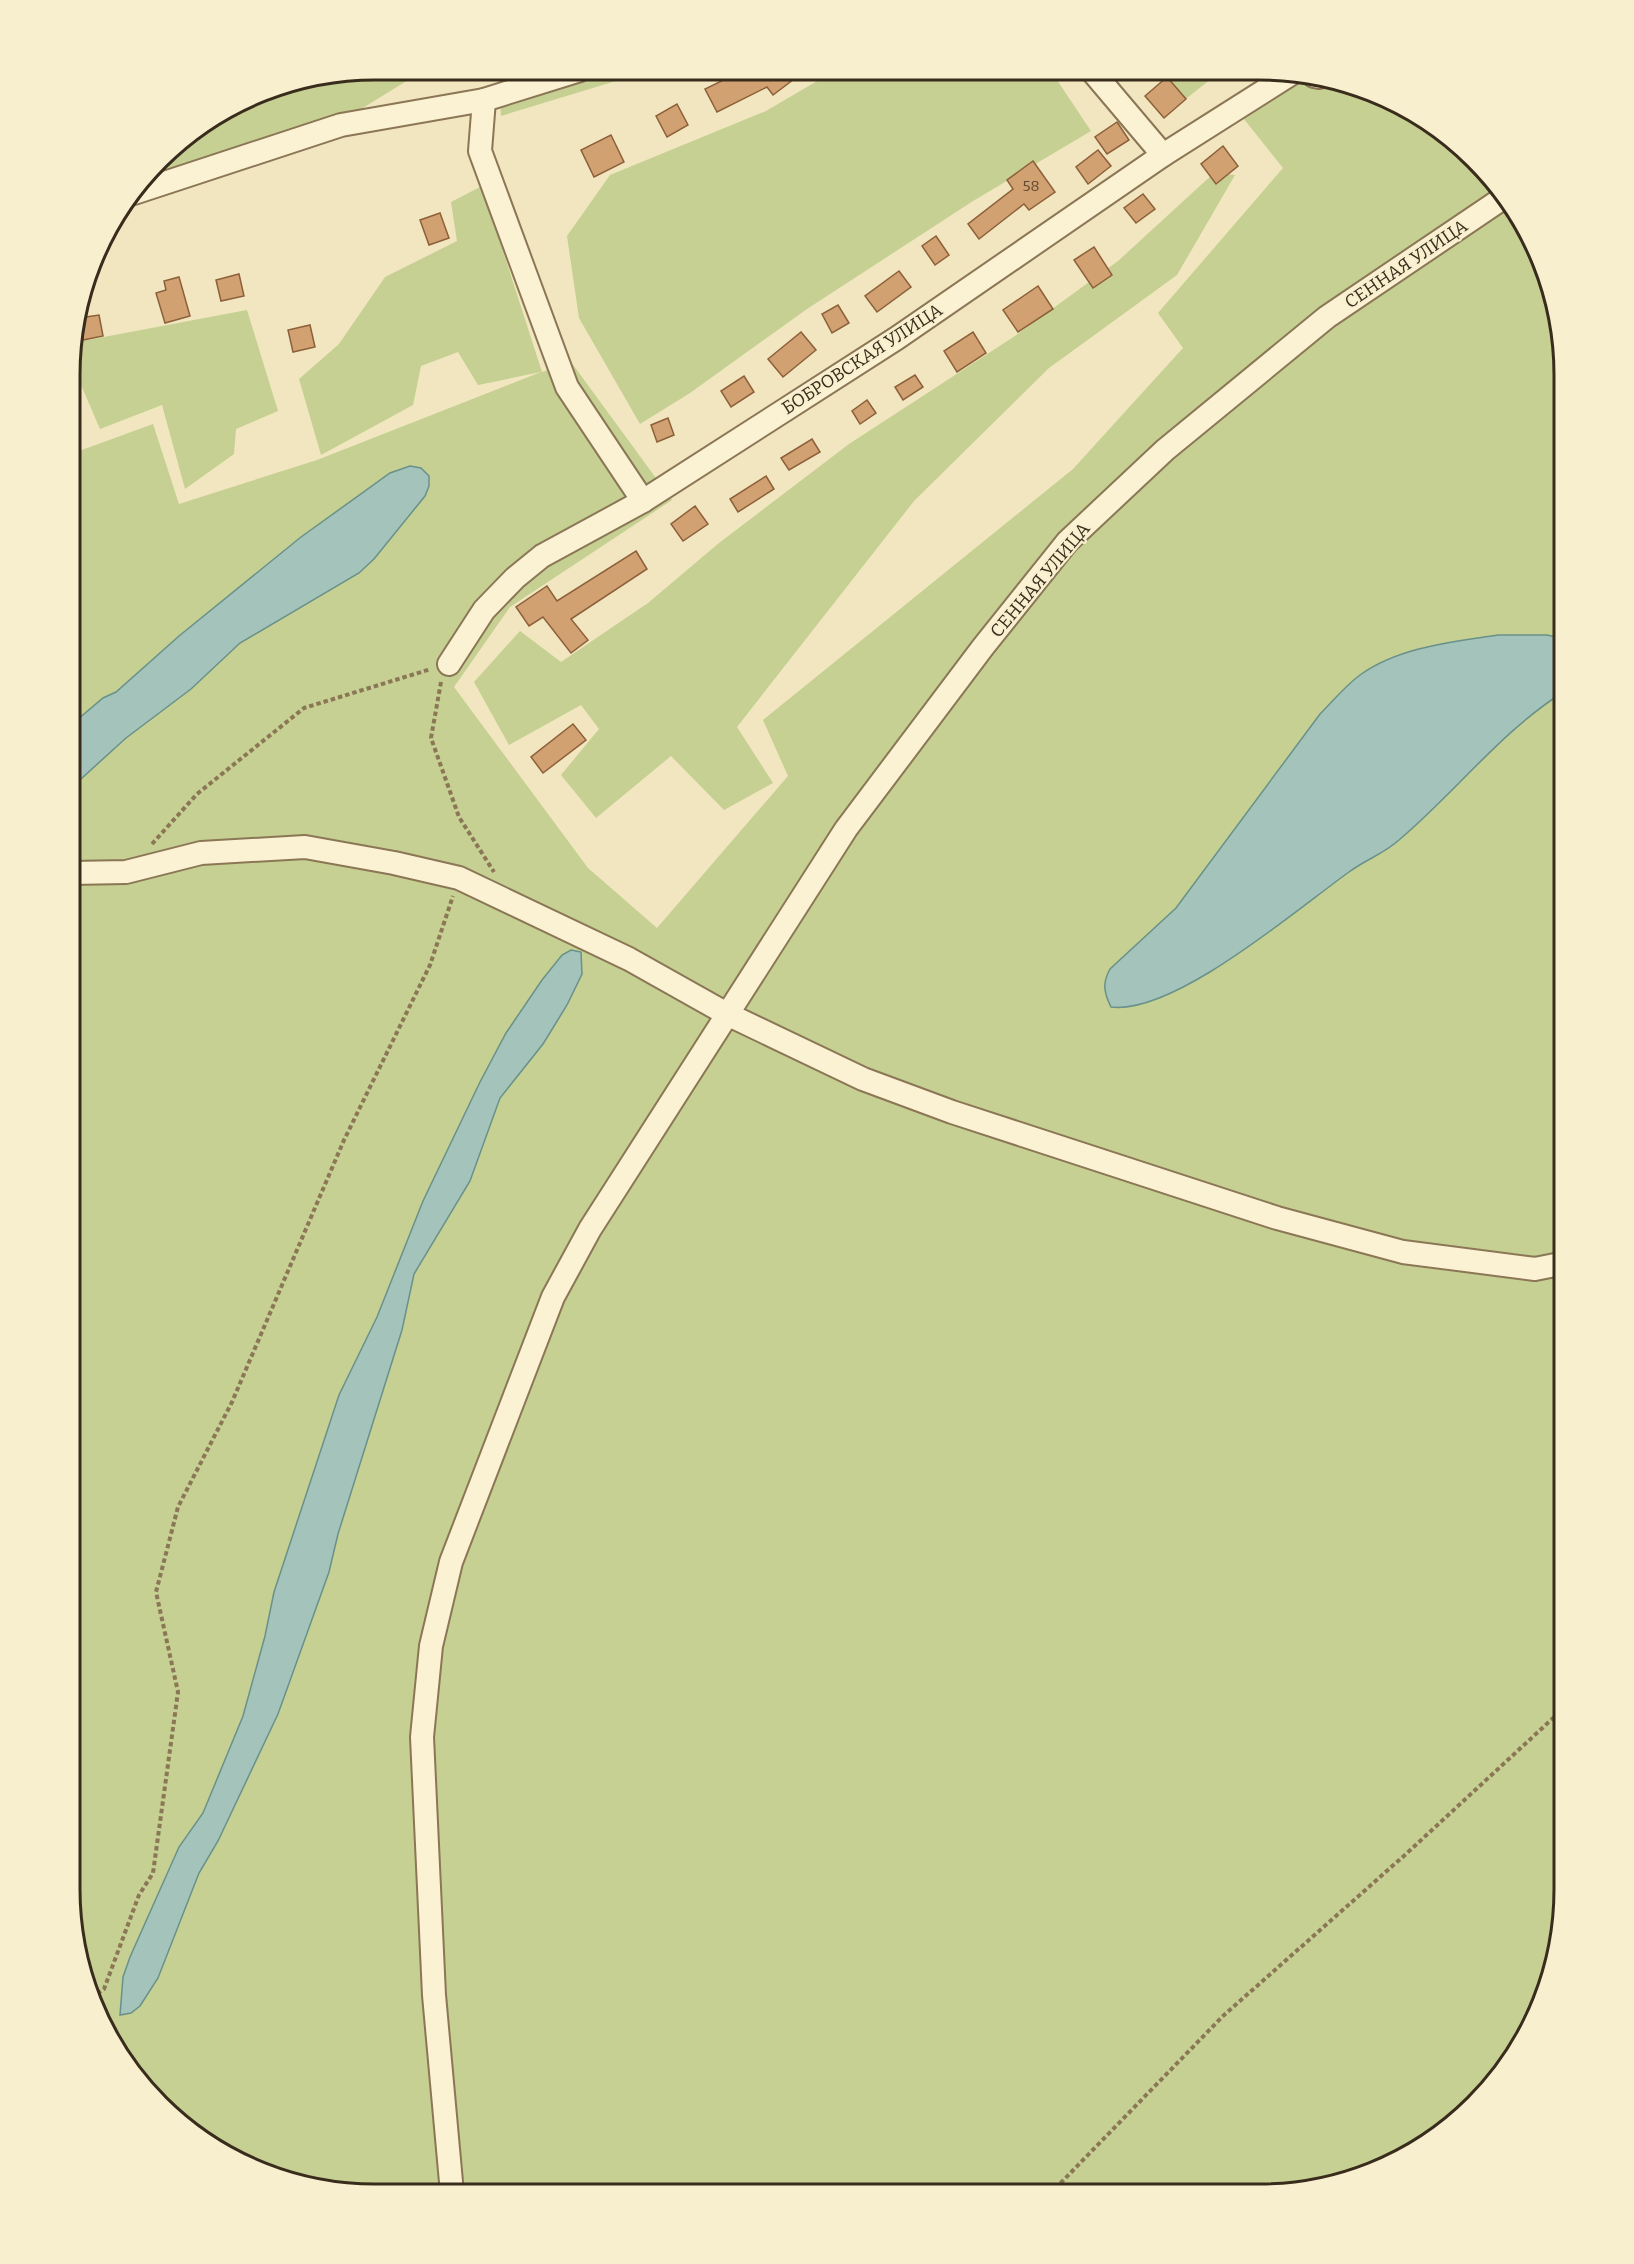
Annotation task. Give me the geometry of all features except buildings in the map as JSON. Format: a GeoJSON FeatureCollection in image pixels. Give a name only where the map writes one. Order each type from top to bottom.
{"type":"FeatureCollection","features":[{"type":"Feature","properties":{"kind":"street"},"geometry":{"type":"LineString","coordinates":[[145,189],[341,125],[484,100],[548,80]]}},
{"type":"Feature","properties":{"kind":"street"},"geometry":{"type":"LineString","coordinates":[[1100,80],[1163,155]]}},
{"type":"Feature","properties":{"kind":"street","name":"БОБРОВСКАЯ УЛИЦА"},"geometry":{"type":"LineString","coordinates":[[449,664],[484,610],[515,578],[542,556],[643,501],[897,338],[1163,155],[1281,80]]}},
{"type":"Feature","properties":{"kind":"street"},"geometry":{"type":"LineString","coordinates":[[484,100],[480,151],[567,387],[643,501]]}},
{"type":"Feature","properties":{"kind":"street","name":"СЕННАЯ УЛИЦА"},"geometry":{"type":"LineString","coordinates":[[451,2184],[434,1995],[422,1737],[436,1625],[451,1562],[553,1297],[590,1229],[846,830],[983,647],[1067,542],[1165,450],[1327,317],[1498,201]]}},
{"type":"Feature","properties":{"kind":"street"},"geometry":{"type":"LineString","coordinates":[[80,873],[126,872],[201,853],[305,847],[394,863],[459,878],[629,959],[727,1014],[863,1079],[952,1113],[1277,1218],[1403,1252],[1535,1269],[1554,1265]]}},
{"type":"Feature","properties":{"kind":"path"},"geometry":{"type":"LineString","coordinates":[[150,846],[197,794],[304,708],[449,664]]}},
{"type":"Feature","properties":{"kind":"path"},"geometry":{"type":"LineString","coordinates":[[449,664],[441,683],[431,738],[459,817],[497,876]]}},
{"type":"Feature","properties":{"kind":"path"},"geometry":{"type":"LineString","coordinates":[[98,1993],[104,1989],[130,1916],[153,1873],[178,1692],[156,1592],[178,1507],[232,1402],[344,1140],[430,965],[459,878]]}},
{"type":"Feature","properties":{"kind":"path"},"geometry":{"type":"LineString","coordinates":[[1060,2184],[1223,2016],[1554,1717]]}},
{"type":"Feature","properties":{"kind":"green space"},"geometry":{"type":"Polygon","coordinates":[[[355,80],[408,80],[319,135],[135,203],[166,166],[195,140],[244,110],[280,95],[317,85],[355,80]]]}},
{"type":"Feature","properties":{"kind":"green space"},"geometry":{"type":"Polygon","coordinates":[[[499,80],[619,80],[501,116],[499,80]]]}},
{"type":"Feature","properties":{"kind":"green space"},"geometry":{"type":"Polygon","coordinates":[[[819,80],[1057,80],[1091,131],[973,201],[807,309],[690,393],[640,424],[579,318],[567,236],[610,175],[766,111],[819,80]]]}},
{"type":"Feature","properties":{"kind":"green space"},"geometry":{"type":"Polygon","coordinates":[[[1163,80],[1210,80],[1182,102],[1163,80]]]}},
{"type":"Feature","properties":{"kind":"green space"},"geometry":{"type":"Polygon","coordinates":[[[1259,80],[1317,85],[1354,95],[1390,110],[1439,140],[1481,180],[1515,227],[1539,280],[1552,336],[1554,355],[1554,1909],[1544,1966],[1524,2020],[1505,2053],[1481,2084],[1454,2111],[1423,2135],[1390,2154],[1354,2169],[1317,2179],[1279,2184],[355,2184],[298,2174],[244,2154],[211,2135],[180,2111],[153,2084],[129,2053],[110,2020],[95,1984],[85,1947],[80,1909],[80,451],[153,424],[179,504],[317,460],[541,372],[478,385],[458,352],[421,366],[413,405],[321,455],[299,379],[339,344],[385,277],[457,241],[451,202],[482,186],[542,372],[571,362],[672,500],[510,607],[454,687],[588,868],[657,928],[788,776],[763,720],[1073,469],[1183,348],[1158,313],[1283,168],[1228,99],[1259,80]]]}},
{"type":"Feature","properties":{"kind":"green space"},"geometry":{"type":"Polygon","coordinates":[[[1214,173],[1235,175],[1177,275],[1049,368],[914,501],[737,727],[773,783],[724,810],[671,756],[596,818],[561,775],[599,729],[581,705],[509,745],[474,682],[520,631],[561,662],[648,603],[719,543],[849,444],[1015,336],[1118,261],[1214,173]]]}},
{"type":"Feature","properties":{"kind":"green space"},"geometry":{"type":"Polygon","coordinates":[[[247,310],[278,411],[236,429],[234,454],[185,489],[162,405],[100,429],[80,383],[81,341],[247,310]]]}},
{"type":"Feature","properties":{"kind":"water"},"geometry":{"type":"Polygon","coordinates":[[[410,466],[421,468],[429,476],[429,486],[425,496],[374,559],[359,573],[240,643],[191,689],[126,738],[80,780],[80,717],[103,698],[116,692],[179,636],[301,537],[390,473],[410,466]]]}},
{"type":"Feature","properties":{"kind":"water"},"geometry":{"type":"Polygon","coordinates":[[[1498,635],[1554,637],[1554,699],[1499,743],[1393,845],[1349,872],[1234,957],[1167,995],[1137,1005],[1111,1007],[1105,988],[1110,969],[1176,908],[1320,714],[1360,675],[1375,666],[1409,652],[1444,643],[1498,635]]]}},
{"type":"Feature","properties":{"kind":"water"},"geometry":{"type":"Polygon","coordinates":[[[571,950],[581,952],[582,974],[567,1005],[543,1044],[500,1098],[470,1181],[414,1274],[402,1330],[338,1534],[329,1572],[278,1714],[218,1841],[199,1873],[158,1978],[140,2006],[131,2013],[120,2015],[123,1977],[130,1957],[179,1847],[203,1813],[243,1716],[265,1636],[274,1592],[339,1395],[377,1317],[423,1201],[480,1082],[506,1033],[542,980],[562,955],[571,950]]]}}]}
